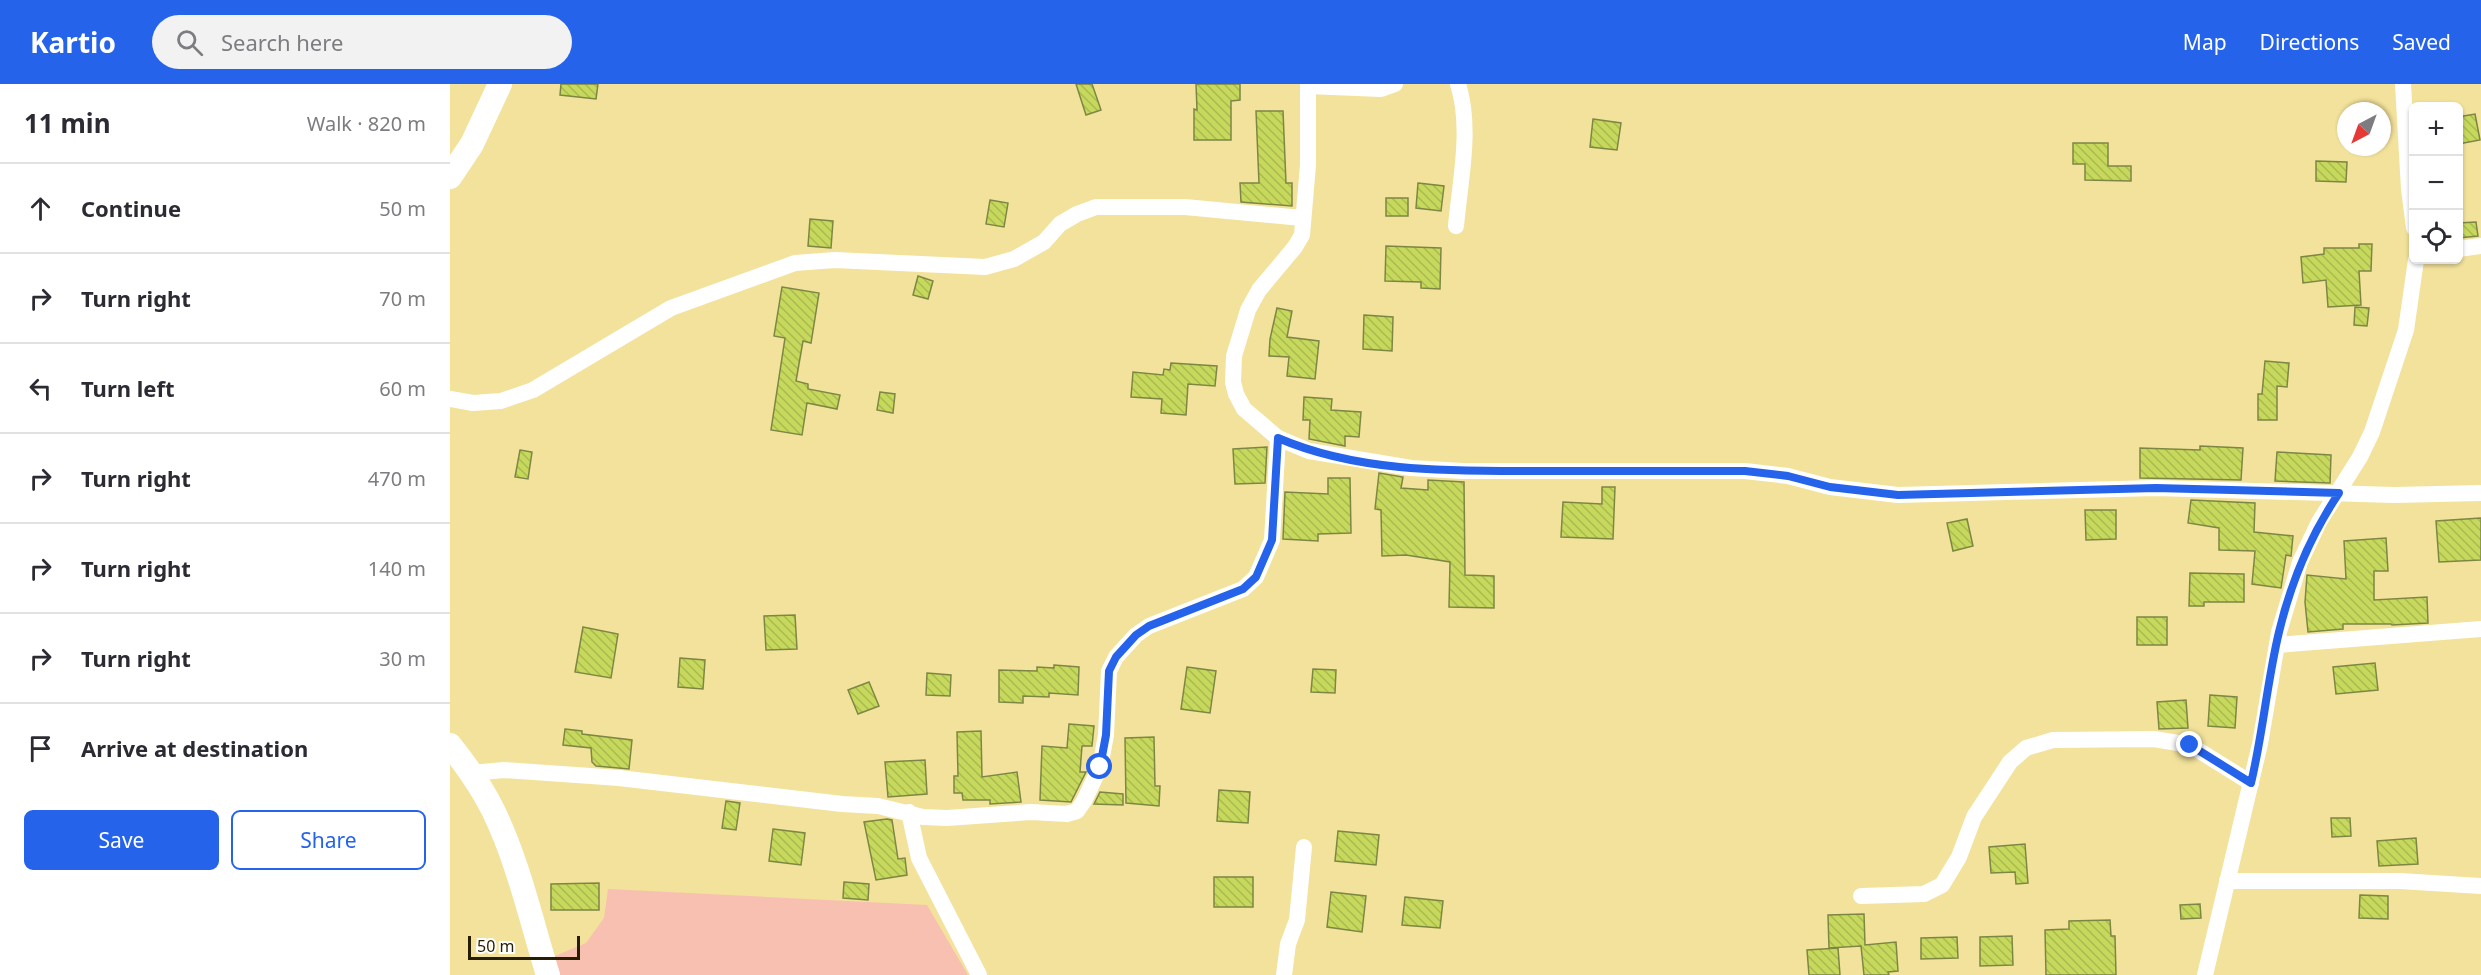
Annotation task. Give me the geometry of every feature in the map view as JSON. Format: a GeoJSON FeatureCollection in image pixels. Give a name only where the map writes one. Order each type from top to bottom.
{"type":"FeatureCollection","features":[{"type":"Feature","properties":{"kind":"street"},"geometry":{"type":"LineString","coordinates":[[450,177],[472,144],[500,84]]}},
{"type":"Feature","properties":{"kind":"street"},"geometry":{"type":"LineString","coordinates":[[1395,84],[1381,89],[1308,85],[1308,165],[1302,235],[1295,247],[1259,290],[1248,309],[1234,356],[1233,382],[1244,409],[1278,438],[1309,451],[1411,468],[1463,471],[1745,471],[1788,476],[1830,487],[1898,495],[2156,488],[2394,495],[2481,493]]}},
{"type":"Feature","properties":{"kind":"street"},"geometry":{"type":"LineString","coordinates":[[1456,226],[1464,139],[1463,99],[1458,84]]}},
{"type":"Feature","properties":{"kind":"street"},"geometry":{"type":"LineString","coordinates":[[2403,84],[2412,210]]}},
{"type":"Feature","properties":{"kind":"street"},"geometry":{"type":"LineString","coordinates":[[450,399],[472,403],[501,401],[533,390],[671,308],[795,263],[835,260],[986,267],[1014,259],[1044,242],[1060,224],[1096,207],[1185,207],[1302,218]]}},
{"type":"Feature","properties":{"kind":"street"},"geometry":{"type":"LineString","coordinates":[[2463,248],[2481,246]]}},
{"type":"Feature","properties":{"kind":"street"},"geometry":{"type":"LineString","coordinates":[[2205,975],[2260,744],[2277,645],[2300,562],[2319,522],[2339,493],[2372,432],[2406,330],[2415,264]]}},
{"type":"Feature","properties":{"kind":"street"},"geometry":{"type":"LineString","coordinates":[[471,773],[504,770],[619,778],[842,804],[878,806],[923,817],[947,818],[1031,812],[1066,814],[1077,811],[1100,767],[1106,735],[1109,671],[1116,657],[1136,635],[1149,626],[1243,589],[1261,569],[1272,540],[1278,438]]}},
{"type":"Feature","properties":{"kind":"street"},"geometry":{"type":"LineString","coordinates":[[2277,645],[2481,629]]}},
{"type":"Feature","properties":{"kind":"street"},"geometry":{"type":"LineString","coordinates":[[1861,896],[1924,894],[1942,885],[1959,857],[1974,817],[2010,762],[2026,748],[2053,740],[2154,739],[2190,745],[2251,783]]}},
{"type":"Feature","properties":{"kind":"street"},"geometry":{"type":"LineString","coordinates":[[450,745],[471,773],[493,810],[513,858],[548,975]]}},
{"type":"Feature","properties":{"kind":"street"},"geometry":{"type":"LineString","coordinates":[[909,812],[919,858],[979,975]]}},
{"type":"Feature","properties":{"kind":"street"},"geometry":{"type":"LineString","coordinates":[[1284,975],[1288,944],[1297,920],[1304,847]]}},
{"type":"Feature","properties":{"kind":"street"},"geometry":{"type":"LineString","coordinates":[[2227,881],[2400,880],[2481,886]]}},
{"type":"Feature","properties":{"kind":"shaded area"},"geometry":{"type":"Polygon","coordinates":[[[608,889],[927,905],[968,975],[553,975],[550,958],[586,943],[604,918],[608,889]]]}},
{"type":"Feature","properties":{"kind":"building"},"geometry":{"type":"Polygon","coordinates":[[[561,84],[598,84],[596,99],[560,95],[561,84]]]}},
{"type":"Feature","properties":{"kind":"building"},"geometry":{"type":"Polygon","coordinates":[[[1076,84],[1092,84],[1101,110],[1086,115],[1076,84]]]}},
{"type":"Feature","properties":{"kind":"building"},"geometry":{"type":"Polygon","coordinates":[[[1196,84],[1240,84],[1240,100],[1231,101],[1231,140],[1194,140],[1194,109],[1197,110],[1196,84]]]}},
{"type":"Feature","properties":{"kind":"building"},"geometry":{"type":"Polygon","coordinates":[[[1256,111],[1283,111],[1286,183],[1292,183],[1292,206],[1241,202],[1240,183],[1259,183],[1256,111]]]}},
{"type":"Feature","properties":{"kind":"building"},"geometry":{"type":"Polygon","coordinates":[[[2475,114],[2480,140],[2463,143],[2463,116],[2475,114]]]}},
{"type":"Feature","properties":{"kind":"building"},"geometry":{"type":"Polygon","coordinates":[[[1593,119],[1621,123],[1617,150],[1590,147],[1593,119]]]}},
{"type":"Feature","properties":{"kind":"building"},"geometry":{"type":"Polygon","coordinates":[[[2073,143],[2108,143],[2108,166],[2131,166],[2131,181],[2085,180],[2085,164],[2073,164],[2073,143]]]}},
{"type":"Feature","properties":{"kind":"building"},"geometry":{"type":"Polygon","coordinates":[[[2316,161],[2347,162],[2346,182],[2316,181],[2316,161]]]}},
{"type":"Feature","properties":{"kind":"building"},"geometry":{"type":"Polygon","coordinates":[[[1418,183],[1444,186],[1441,211],[1416,208],[1418,183]]]}},
{"type":"Feature","properties":{"kind":"building"},"geometry":{"type":"Polygon","coordinates":[[[1386,198],[1408,198],[1408,216],[1386,216],[1386,198]]]}},
{"type":"Feature","properties":{"kind":"building"},"geometry":{"type":"Polygon","coordinates":[[[990,200],[1008,203],[1004,227],[986,224],[990,200]]]}},
{"type":"Feature","properties":{"kind":"building"},"geometry":{"type":"Polygon","coordinates":[[[810,219],[833,221],[831,248],[808,246],[810,219]]]}},
{"type":"Feature","properties":{"kind":"building"},"geometry":{"type":"Polygon","coordinates":[[[2476,222],[2478,236],[2463,238],[2463,223],[2476,222]]]}},
{"type":"Feature","properties":{"kind":"building"},"geometry":{"type":"Polygon","coordinates":[[[2359,244],[2372,244],[2371,271],[2359,271],[2361,305],[2328,307],[2326,280],[2303,283],[2301,257],[2324,254],[2324,248],[2359,248],[2359,244]]]}},
{"type":"Feature","properties":{"kind":"building"},"geometry":{"type":"Polygon","coordinates":[[[1386,246],[1441,248],[1440,289],[1421,288],[1421,282],[1385,281],[1386,246]]]}},
{"type":"Feature","properties":{"kind":"building"},"geometry":{"type":"Polygon","coordinates":[[[918,276],[933,281],[928,299],[913,295],[918,276]]]}},
{"type":"Feature","properties":{"kind":"building"},"geometry":{"type":"Polygon","coordinates":[[[782,287],[819,293],[811,343],[803,341],[796,381],[808,384],[808,389],[840,395],[837,409],[807,403],[802,435],[771,430],[785,338],[774,336],[782,287]]]}},
{"type":"Feature","properties":{"kind":"building"},"geometry":{"type":"Polygon","coordinates":[[[2355,307],[2369,308],[2367,326],[2354,325],[2355,307]]]}},
{"type":"Feature","properties":{"kind":"building"},"geometry":{"type":"Polygon","coordinates":[[[1277,308],[1292,311],[1287,337],[1319,341],[1315,379],[1287,376],[1289,357],[1269,356],[1270,339],[1277,308]]]}},
{"type":"Feature","properties":{"kind":"building"},"geometry":{"type":"Polygon","coordinates":[[[1364,315],[1393,317],[1392,351],[1363,349],[1364,315]]]}},
{"type":"Feature","properties":{"kind":"building"},"geometry":{"type":"Polygon","coordinates":[[[2265,361],[2289,363],[2287,387],[2277,386],[2277,420],[2258,420],[2258,394],[2262,394],[2265,361]]]}},
{"type":"Feature","properties":{"kind":"building"},"geometry":{"type":"Polygon","coordinates":[[[1171,363],[1217,366],[1215,386],[1188,384],[1186,415],[1161,413],[1162,399],[1131,397],[1133,372],[1163,375],[1164,369],[1170,370],[1171,363]]]}},
{"type":"Feature","properties":{"kind":"building"},"geometry":{"type":"Polygon","coordinates":[[[880,392],[895,394],[893,413],[877,410],[880,392]]]}},
{"type":"Feature","properties":{"kind":"building"},"geometry":{"type":"Polygon","coordinates":[[[1304,397],[1332,399],[1331,410],[1361,412],[1359,437],[1345,436],[1345,446],[1309,439],[1310,420],[1303,420],[1304,397]]]}},
{"type":"Feature","properties":{"kind":"building"},"geometry":{"type":"Polygon","coordinates":[[[2200,446],[2243,448],[2241,480],[2140,478],[2140,448],[2200,450],[2200,446]]]}},
{"type":"Feature","properties":{"kind":"building"},"geometry":{"type":"Polygon","coordinates":[[[1267,447],[1265,483],[1235,484],[1233,449],[1267,447]]]}},
{"type":"Feature","properties":{"kind":"building"},"geometry":{"type":"Polygon","coordinates":[[[520,450],[532,452],[528,479],[515,477],[520,450]]]}},
{"type":"Feature","properties":{"kind":"building"},"geometry":{"type":"Polygon","coordinates":[[[2277,452],[2331,455],[2330,483],[2275,481],[2277,452]]]}},
{"type":"Feature","properties":{"kind":"building"},"geometry":{"type":"Polygon","coordinates":[[[1379,473],[1403,477],[1401,488],[1428,490],[1428,480],[1464,482],[1465,575],[1494,576],[1494,608],[1449,607],[1450,562],[1406,555],[1382,556],[1381,510],[1375,509],[1379,473]]]}},
{"type":"Feature","properties":{"kind":"building"},"geometry":{"type":"Polygon","coordinates":[[[1328,478],[1350,478],[1351,533],[1318,534],[1318,541],[1283,539],[1285,492],[1328,494],[1328,478]]]}},
{"type":"Feature","properties":{"kind":"building"},"geometry":{"type":"Polygon","coordinates":[[[1602,487],[1615,487],[1613,539],[1561,537],[1563,502],[1602,504],[1602,487]]]}},
{"type":"Feature","properties":{"kind":"building"},"geometry":{"type":"Polygon","coordinates":[[[2191,500],[2255,503],[2254,532],[2293,536],[2291,556],[2286,555],[2281,588],[2252,584],[2255,551],[2219,550],[2219,528],[2188,523],[2191,500]]]}},
{"type":"Feature","properties":{"kind":"building"},"geometry":{"type":"Polygon","coordinates":[[[2085,510],[2116,510],[2116,539],[2086,540],[2085,510]]]}},
{"type":"Feature","properties":{"kind":"building"},"geometry":{"type":"Polygon","coordinates":[[[2481,518],[2481,560],[2439,562],[2436,521],[2481,518]]]}},
{"type":"Feature","properties":{"kind":"building"},"geometry":{"type":"Polygon","coordinates":[[[1967,519],[1973,546],[1953,551],[1947,523],[1967,519]]]}},
{"type":"Feature","properties":{"kind":"building"},"geometry":{"type":"Polygon","coordinates":[[[2386,538],[2388,571],[2374,571],[2374,600],[2427,597],[2428,623],[2343,624],[2343,629],[2308,632],[2305,602],[2307,575],[2346,579],[2344,541],[2386,538]]]}},
{"type":"Feature","properties":{"kind":"building"},"geometry":{"type":"Polygon","coordinates":[[[2190,573],[2244,574],[2244,602],[2204,602],[2204,606],[2189,606],[2190,573]]]}},
{"type":"Feature","properties":{"kind":"building"},"geometry":{"type":"Polygon","coordinates":[[[795,615],[797,649],[766,650],[764,616],[795,615]]]}},
{"type":"Feature","properties":{"kind":"building"},"geometry":{"type":"Polygon","coordinates":[[[2137,617],[2167,617],[2167,645],[2137,645],[2137,617]]]}},
{"type":"Feature","properties":{"kind":"building"},"geometry":{"type":"Polygon","coordinates":[[[583,627],[618,634],[611,678],[575,672],[583,627]]]}},
{"type":"Feature","properties":{"kind":"building"},"geometry":{"type":"Polygon","coordinates":[[[680,658],[705,660],[703,689],[678,687],[680,658]]]}},
{"type":"Feature","properties":{"kind":"building"},"geometry":{"type":"Polygon","coordinates":[[[2375,663],[2378,690],[2336,694],[2333,667],[2375,663]]]}},
{"type":"Feature","properties":{"kind":"building"},"geometry":{"type":"Polygon","coordinates":[[[1054,665],[1079,667],[1078,695],[1049,693],[1049,697],[1023,696],[1023,703],[999,702],[999,670],[1037,671],[1037,667],[1054,668],[1054,665]]]}},
{"type":"Feature","properties":{"kind":"building"},"geometry":{"type":"Polygon","coordinates":[[[1187,667],[1216,671],[1210,713],[1181,709],[1187,667]]]}},
{"type":"Feature","properties":{"kind":"building"},"geometry":{"type":"Polygon","coordinates":[[[1313,669],[1336,670],[1335,693],[1311,692],[1313,669]]]}},
{"type":"Feature","properties":{"kind":"building"},"geometry":{"type":"Polygon","coordinates":[[[927,673],[951,675],[950,696],[926,695],[927,673]]]}},
{"type":"Feature","properties":{"kind":"building"},"geometry":{"type":"Polygon","coordinates":[[[869,682],[879,706],[858,714],[848,690],[869,682]]]}},
{"type":"Feature","properties":{"kind":"building"},"geometry":{"type":"Polygon","coordinates":[[[2210,695],[2237,697],[2235,728],[2208,726],[2210,695]]]}},
{"type":"Feature","properties":{"kind":"building"},"geometry":{"type":"Polygon","coordinates":[[[2186,700],[2188,728],[2159,729],[2157,702],[2186,700]]]}},
{"type":"Feature","properties":{"kind":"building"},"geometry":{"type":"Polygon","coordinates":[[[1069,724],[1094,726],[1092,746],[1082,746],[1080,772],[1086,772],[1071,802],[1040,800],[1042,746],[1067,748],[1069,724]]]}},
{"type":"Feature","properties":{"kind":"building"},"geometry":{"type":"Polygon","coordinates":[[[565,729],[582,731],[582,734],[632,740],[629,769],[596,766],[592,762],[591,748],[563,745],[565,729]]]}},
{"type":"Feature","properties":{"kind":"building"},"geometry":{"type":"Polygon","coordinates":[[[981,731],[982,777],[1017,772],[1021,802],[990,804],[990,800],[963,800],[962,793],[954,793],[954,776],[958,776],[957,732],[981,731]]]}},
{"type":"Feature","properties":{"kind":"building"},"geometry":{"type":"Polygon","coordinates":[[[1154,737],[1155,786],[1160,786],[1159,806],[1126,803],[1125,738],[1154,737]]]}},
{"type":"Feature","properties":{"kind":"building"},"geometry":{"type":"Polygon","coordinates":[[[925,760],[927,794],[888,797],[885,762],[925,760]]]}},
{"type":"Feature","properties":{"kind":"building"},"geometry":{"type":"Polygon","coordinates":[[[1219,790],[1250,792],[1248,823],[1217,821],[1219,790]]]}},
{"type":"Feature","properties":{"kind":"building"},"geometry":{"type":"Polygon","coordinates":[[[1100,792],[1123,794],[1123,805],[1094,804],[1100,792]]]}},
{"type":"Feature","properties":{"kind":"building"},"geometry":{"type":"Polygon","coordinates":[[[726,801],[740,803],[736,830],[722,828],[726,801]]]}},
{"type":"Feature","properties":{"kind":"building"},"geometry":{"type":"Polygon","coordinates":[[[2331,818],[2350,818],[2351,836],[2332,837],[2331,818]]]}},
{"type":"Feature","properties":{"kind":"building"},"geometry":{"type":"Polygon","coordinates":[[[892,820],[898,859],[905,858],[907,875],[876,880],[864,822],[892,820]]]}},
{"type":"Feature","properties":{"kind":"building"},"geometry":{"type":"Polygon","coordinates":[[[773,829],[805,833],[801,865],[769,861],[773,829]]]}},
{"type":"Feature","properties":{"kind":"building"},"geometry":{"type":"Polygon","coordinates":[[[1338,831],[1379,835],[1376,865],[1335,861],[1338,831]]]}},
{"type":"Feature","properties":{"kind":"building"},"geometry":{"type":"Polygon","coordinates":[[[2416,838],[2418,864],[2379,866],[2377,841],[2416,838]]]}},
{"type":"Feature","properties":{"kind":"building"},"geometry":{"type":"Polygon","coordinates":[[[2025,844],[2028,883],[2016,884],[2015,872],[1991,873],[1989,847],[2025,844]]]}},
{"type":"Feature","properties":{"kind":"building"},"geometry":{"type":"Polygon","coordinates":[[[1214,877],[1253,877],[1253,907],[1214,907],[1214,877]]]}},
{"type":"Feature","properties":{"kind":"building"},"geometry":{"type":"Polygon","coordinates":[[[844,882],[869,884],[868,900],[843,898],[844,882]]]}},
{"type":"Feature","properties":{"kind":"building"},"geometry":{"type":"Polygon","coordinates":[[[599,883],[599,910],[551,910],[551,884],[599,883]]]}},
{"type":"Feature","properties":{"kind":"building"},"geometry":{"type":"Polygon","coordinates":[[[1331,892],[1366,896],[1362,932],[1327,927],[1331,892]]]}},
{"type":"Feature","properties":{"kind":"building"},"geometry":{"type":"Polygon","coordinates":[[[2360,895],[2388,896],[2388,919],[2359,918],[2360,895]]]}},
{"type":"Feature","properties":{"kind":"building"},"geometry":{"type":"Polygon","coordinates":[[[1405,897],[1443,901],[1440,928],[1402,925],[1405,897]]]}},
{"type":"Feature","properties":{"kind":"building"},"geometry":{"type":"Polygon","coordinates":[[[2200,904],[2201,918],[2181,919],[2180,905],[2200,904]]]}},
{"type":"Feature","properties":{"kind":"building"},"geometry":{"type":"Polygon","coordinates":[[[1864,914],[1865,945],[1896,942],[1898,971],[1888,972],[1889,975],[1864,975],[1861,946],[1829,948],[1828,915],[1864,914]]]}},
{"type":"Feature","properties":{"kind":"building"},"geometry":{"type":"Polygon","coordinates":[[[2110,920],[2111,936],[2115,936],[2116,975],[2046,975],[2045,930],[2069,929],[2069,921],[2110,920]]]}},
{"type":"Feature","properties":{"kind":"building"},"geometry":{"type":"Polygon","coordinates":[[[2012,936],[2013,965],[1980,966],[1980,937],[2012,936]]]}},
{"type":"Feature","properties":{"kind":"building"},"geometry":{"type":"Polygon","coordinates":[[[1957,937],[1958,958],[1921,959],[1921,938],[1957,937]]]}},
{"type":"Feature","properties":{"kind":"building"},"geometry":{"type":"Polygon","coordinates":[[[1838,948],[1840,975],[1809,975],[1807,950],[1838,948]]]}},
{"type":"Feature","properties":{"kind":"route"},"geometry":{"type":"LineString","coordinates":[[1100,767],[1106,735],[1109,671],[1116,657],[1136,635],[1149,626],[1243,589],[1256,577],[1265,561],[1272,540],[1278,438],[1309,451],[1352,460],[1411,468],[1463,471],[1745,471],[1788,476],[1830,487],[1898,495],[2156,488],[2339,493],[2319,522],[2300,562],[2279,632],[2251,783],[2190,745]]}}]}
